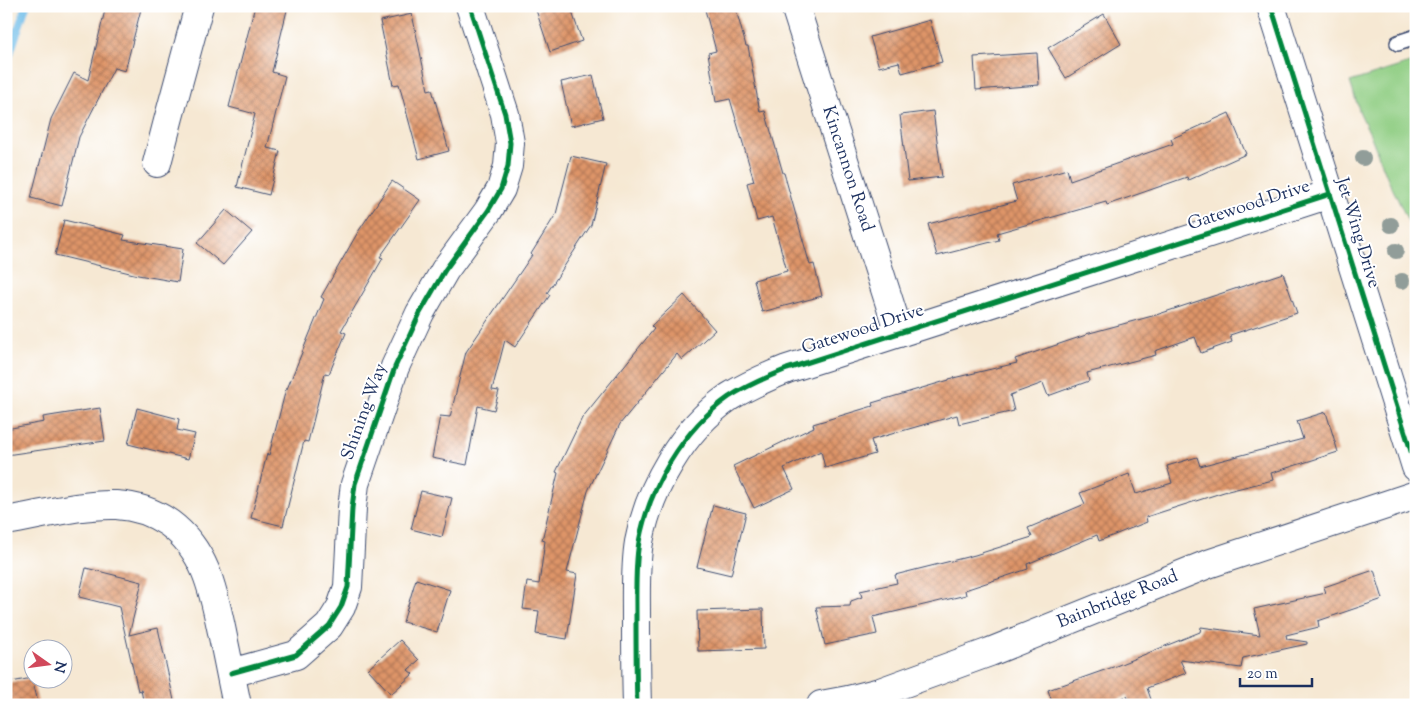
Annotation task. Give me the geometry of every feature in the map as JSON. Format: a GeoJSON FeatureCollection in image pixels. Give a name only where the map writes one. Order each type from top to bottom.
{"type":"FeatureCollection","features":[{"type":"Feature","properties":{"kind":"street"},"geometry":{"type":"LineString","coordinates":[[158,163],[168,117],[199,6]]}},
{"type":"Feature","properties":{"kind":"street","name":"Shining Way"},"geometry":{"type":"LineString","coordinates":[[230,673],[296,655],[329,626],[340,607],[348,587],[355,484],[395,367],[420,313],[444,270],[488,211],[500,189],[508,166],[510,142],[505,114],[470,6]]}},
{"type":"Feature","properties":{"kind":"street","name":"Jet Wing Drive"},"geometry":{"type":"LineString","coordinates":[[1271,6],[1416,467]]}},
{"type":"Feature","properties":{"kind":"street","name":"Kincannon Road"},"geometry":{"type":"LineString","coordinates":[[797,7],[899,333]]}},
{"type":"Feature","properties":{"kind":"street","name":"Gatewood Drive"},"geometry":{"type":"LineString","coordinates":[[637,705],[636,573],[639,542],[649,504],[663,474],[681,446],[702,420],[728,398],[758,380],[787,369],[1330,194]]}},
{"type":"Feature","properties":{"kind":"street","name":"Bainbridge Road"},"geometry":{"type":"LineString","coordinates":[[820,705],[880,692],[990,652],[1208,564],[1416,495]]}},
{"type":"Feature","properties":{"kind":"street"},"geometry":{"type":"LineString","coordinates":[[6,521],[85,507],[116,505],[140,508],[161,517],[180,531],[195,549],[206,571],[216,603],[237,705]]}},
{"type":"Feature","properties":{"kind":"lane"},"geometry":{"type":"LineString","coordinates":[[1398,43],[1416,37]]}},
{"type":"Feature","properties":{"kind":"green space"},"geometry":{"type":"Polygon","coordinates":[[[1416,61],[1416,250],[1409,223],[1360,113],[1350,82],[1416,61]]]}},
{"type":"Feature","properties":{"kind":"building"},"geometry":{"type":"Polygon","coordinates":[[[106,6],[129,6],[141,9],[125,71],[114,68],[79,137],[62,206],[31,198],[51,119],[74,73],[88,80],[106,6]]]}},
{"type":"Feature","properties":{"kind":"building"},"geometry":{"type":"Polygon","coordinates":[[[255,6],[288,6],[272,72],[285,76],[267,148],[280,151],[269,195],[237,187],[255,114],[229,107],[255,6]]]}},
{"type":"Feature","properties":{"kind":"building"},"geometry":{"type":"Polygon","coordinates":[[[546,6],[570,6],[582,41],[550,52],[536,10],[546,6]]]}},
{"type":"Feature","properties":{"kind":"building"},"geometry":{"type":"Polygon","coordinates":[[[704,6],[735,6],[746,46],[748,46],[760,112],[765,111],[810,265],[814,264],[822,296],[762,312],[754,280],[787,271],[772,217],[757,221],[747,183],[754,181],[730,99],[716,102],[708,53],[716,51],[704,6]]]}},
{"type":"Feature","properties":{"kind":"building"},"geometry":{"type":"Polygon","coordinates":[[[412,14],[428,90],[432,89],[449,151],[419,159],[399,84],[393,85],[380,21],[412,14]]]}},
{"type":"Feature","properties":{"kind":"building"},"geometry":{"type":"Polygon","coordinates":[[[1104,14],[1121,44],[1066,78],[1048,48],[1104,14]]]}},
{"type":"Feature","properties":{"kind":"building"},"geometry":{"type":"Polygon","coordinates":[[[930,20],[942,62],[902,73],[899,62],[879,67],[870,37],[930,20]]]}},
{"type":"Feature","properties":{"kind":"building"},"geometry":{"type":"Polygon","coordinates":[[[1037,53],[1039,85],[976,90],[974,57],[1037,53]]]}},
{"type":"Feature","properties":{"kind":"building"},"geometry":{"type":"Polygon","coordinates":[[[593,75],[603,118],[571,126],[561,82],[593,75]]]}},
{"type":"Feature","properties":{"kind":"building"},"geometry":{"type":"Polygon","coordinates":[[[933,111],[942,177],[908,181],[900,115],[933,111]]]}},
{"type":"Feature","properties":{"kind":"building"},"geometry":{"type":"Polygon","coordinates":[[[1229,113],[1246,154],[1188,180],[1187,177],[1107,205],[1106,202],[997,233],[999,240],[937,256],[928,224],[1017,201],[1012,185],[1067,169],[1070,180],[1173,144],[1171,139],[1229,113]]]}},
{"type":"Feature","properties":{"kind":"building"},"geometry":{"type":"Polygon","coordinates":[[[571,156],[606,164],[591,225],[547,293],[550,295],[515,347],[505,340],[492,390],[499,391],[494,410],[478,406],[467,465],[432,458],[440,416],[450,417],[466,352],[532,255],[556,214],[571,156]]]}},
{"type":"Feature","properties":{"kind":"building"},"geometry":{"type":"Polygon","coordinates":[[[392,181],[420,200],[380,257],[383,258],[341,331],[346,333],[329,374],[325,373],[308,442],[304,441],[283,526],[251,518],[286,389],[324,299],[321,297],[358,232],[392,181]]]}},
{"type":"Feature","properties":{"kind":"building"},"geometry":{"type":"Polygon","coordinates":[[[226,210],[252,232],[223,265],[197,243],[226,210]]]}},
{"type":"Feature","properties":{"kind":"building"},"geometry":{"type":"Polygon","coordinates":[[[64,220],[125,235],[123,240],[183,249],[178,282],[138,275],[55,255],[64,220]]]}},
{"type":"Feature","properties":{"kind":"building"},"geometry":{"type":"Polygon","coordinates":[[[1283,273],[1297,313],[1230,335],[1232,342],[1201,353],[1195,337],[1155,351],[1156,355],[1087,373],[1089,381],[1048,396],[1043,383],[1010,395],[1014,411],[959,424],[957,415],[871,440],[875,454],[825,468],[821,451],[784,468],[794,489],[754,508],[733,466],[814,427],[813,424],[873,406],[872,403],[949,379],[1017,363],[1015,359],[1086,334],[1156,315],[1283,273]]]}},
{"type":"Feature","properties":{"kind":"building"},"geometry":{"type":"Polygon","coordinates":[[[684,295],[715,330],[682,360],[677,354],[620,424],[588,491],[567,572],[577,574],[567,639],[536,634],[539,611],[523,609],[527,582],[539,584],[545,541],[542,540],[558,473],[556,472],[582,418],[654,329],[651,326],[684,295]]]}},
{"type":"Feature","properties":{"kind":"building"},"geometry":{"type":"Polygon","coordinates":[[[100,408],[105,441],[6,455],[6,429],[44,422],[43,417],[100,408]]]}},
{"type":"Feature","properties":{"kind":"building"},"geometry":{"type":"Polygon","coordinates":[[[137,408],[179,419],[177,430],[195,434],[188,459],[128,444],[137,408]]]}},
{"type":"Feature","properties":{"kind":"building"},"geometry":{"type":"Polygon","coordinates":[[[1326,412],[1338,452],[1271,473],[1273,480],[1224,492],[1146,517],[1147,522],[1099,541],[1097,535],[1027,564],[1028,569],[965,590],[966,595],[873,617],[877,634],[825,645],[816,607],[850,606],[851,601],[862,597],[860,591],[897,583],[895,575],[975,555],[1032,537],[1028,528],[1085,504],[1080,493],[1129,474],[1136,494],[1172,483],[1167,466],[1197,457],[1200,466],[1303,439],[1297,421],[1326,412]]]}},
{"type":"Feature","properties":{"kind":"building"},"geometry":{"type":"Polygon","coordinates":[[[421,491],[452,498],[442,537],[411,529],[421,491]]]}},
{"type":"Feature","properties":{"kind":"building"},"geometry":{"type":"Polygon","coordinates":[[[713,505],[746,513],[731,575],[697,567],[713,505]]]}},
{"type":"Feature","properties":{"kind":"building"},"geometry":{"type":"Polygon","coordinates":[[[86,568],[142,582],[129,635],[158,628],[175,705],[144,705],[141,690],[138,691],[119,607],[79,597],[86,568]]]}},
{"type":"Feature","properties":{"kind":"building"},"geometry":{"type":"Polygon","coordinates":[[[1374,570],[1383,599],[1318,621],[1319,627],[1286,635],[1287,639],[1307,642],[1307,644],[1243,658],[1241,668],[1180,660],[1186,673],[1147,688],[1153,705],[1131,705],[1127,696],[1103,705],[1053,705],[1048,690],[1116,666],[1200,632],[1201,627],[1260,635],[1254,609],[1326,593],[1324,587],[1374,570]]]}},
{"type":"Feature","properties":{"kind":"building"},"geometry":{"type":"Polygon","coordinates":[[[416,579],[450,590],[437,632],[403,622],[416,579]]]}},
{"type":"Feature","properties":{"kind":"building"},"geometry":{"type":"Polygon","coordinates":[[[763,609],[764,649],[698,651],[697,611],[763,609]]]}},
{"type":"Feature","properties":{"kind":"building"},"geometry":{"type":"Polygon","coordinates":[[[400,640],[419,660],[408,670],[413,674],[391,694],[368,669],[400,640]]]}},
{"type":"Feature","properties":{"kind":"building"},"geometry":{"type":"Polygon","coordinates":[[[22,680],[22,688],[34,688],[38,702],[28,705],[6,705],[6,683],[22,680]]]}},
{"type":"Feature","properties":{"kind":"waterway"},"geometry":{"type":"LineString","coordinates":[[6,65],[26,6]]}},
{"type":"Feature","properties":{"kind":"cycle path"},"geometry":{"type":"LineString","coordinates":[[231,673],[296,655],[329,626],[341,607],[348,587],[355,484],[395,367],[420,313],[445,270],[488,211],[501,189],[508,166],[510,143],[505,114],[470,6]]}},
{"type":"Feature","properties":{"kind":"cycle path"},"geometry":{"type":"LineString","coordinates":[[1271,6],[1416,467]]}},
{"type":"Feature","properties":{"kind":"cycle path"},"geometry":{"type":"LineString","coordinates":[[637,705],[636,569],[639,542],[644,522],[651,501],[670,461],[697,426],[712,410],[729,397],[787,369],[1330,194]]}}]}
